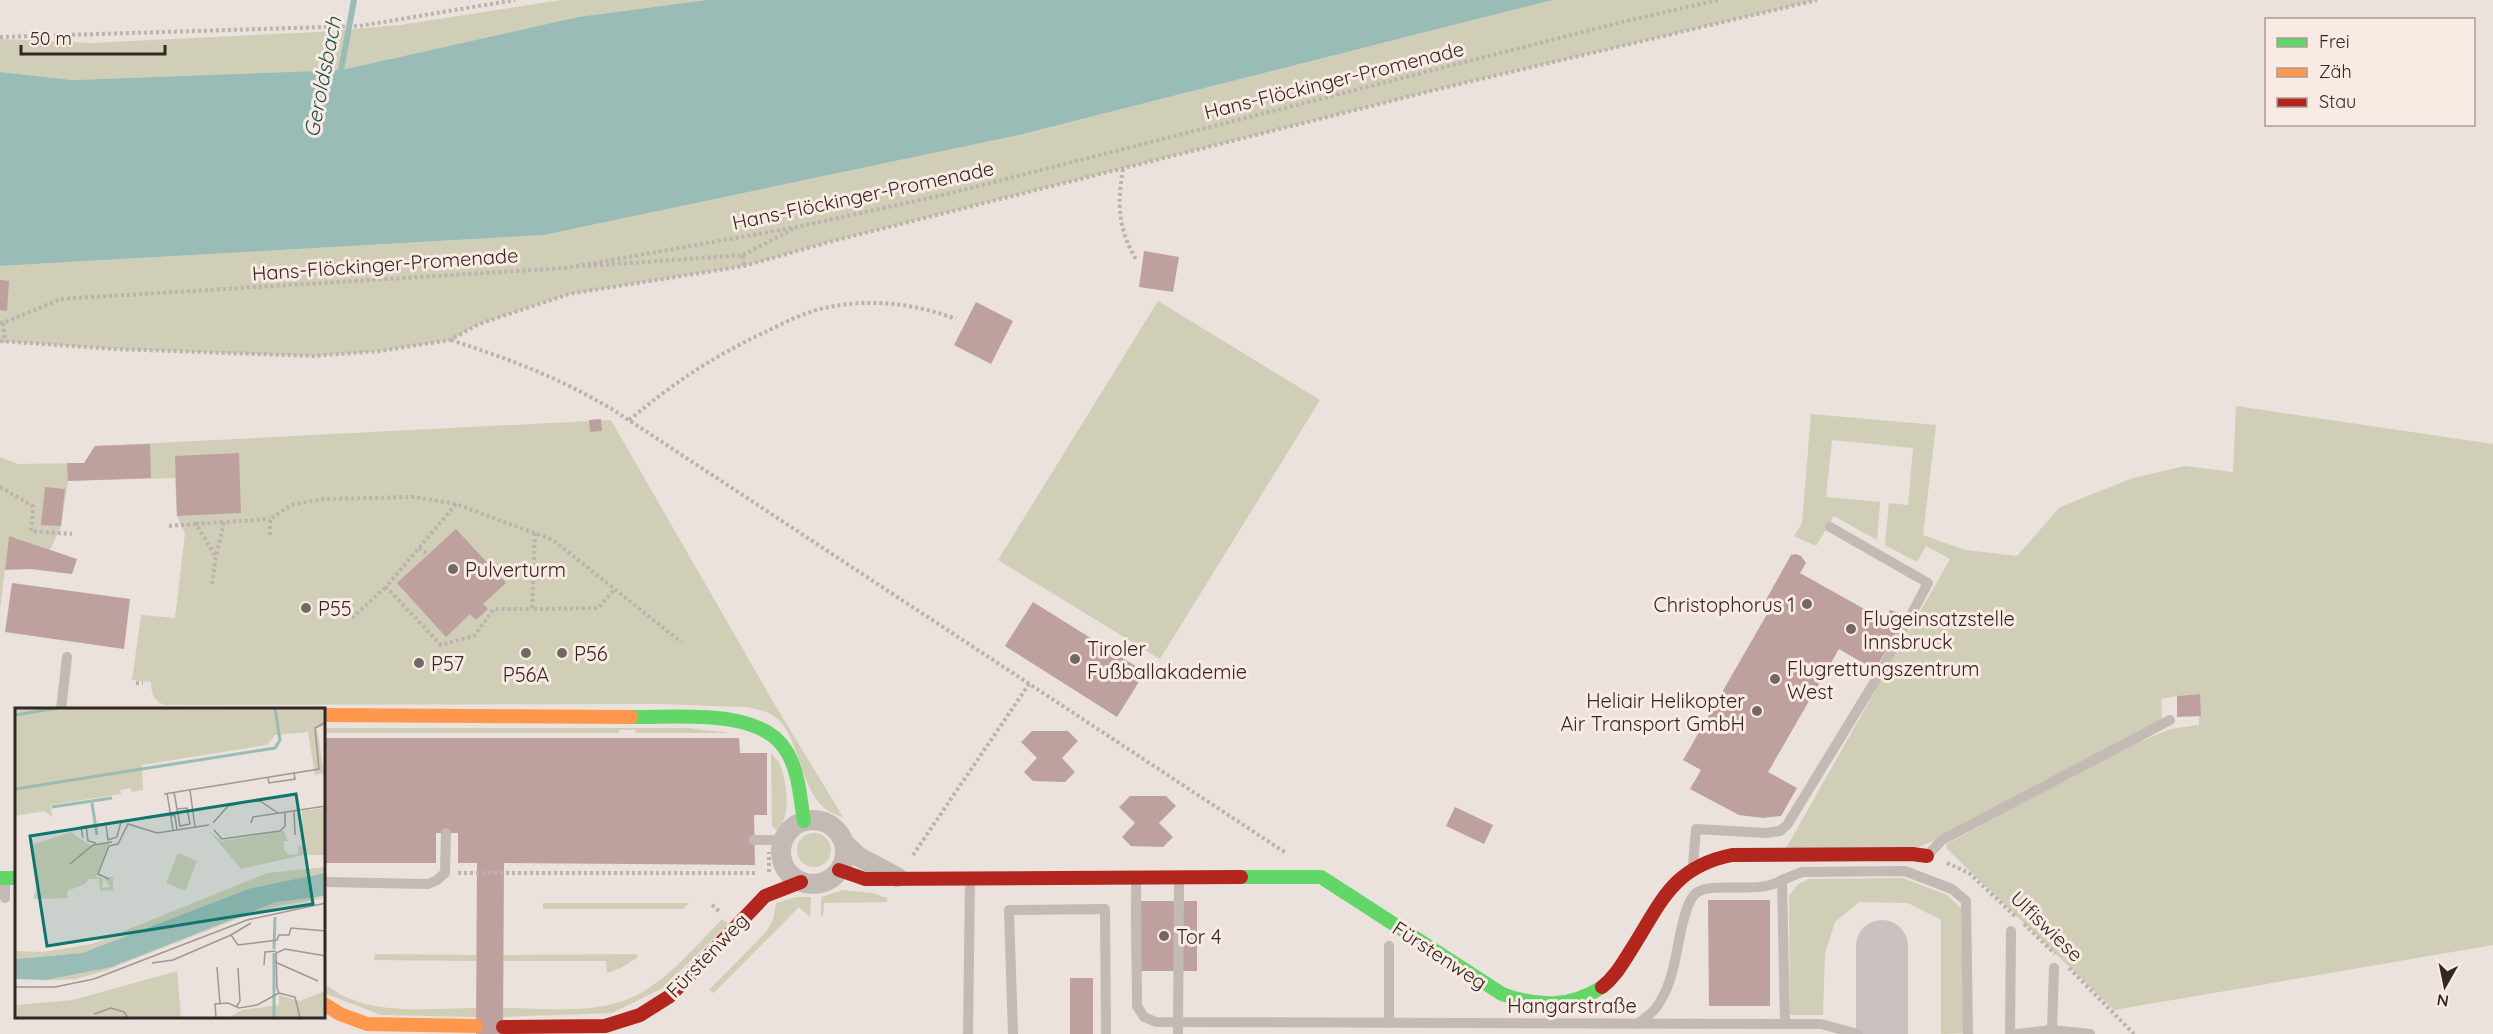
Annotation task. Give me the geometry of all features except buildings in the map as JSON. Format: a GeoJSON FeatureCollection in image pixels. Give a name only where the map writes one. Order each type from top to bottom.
{"type":"FeatureCollection","features":[{"type":"Feature","properties":{"kind":"street"},"geometry":{"type":"LineString","coordinates":[[326,714],[627,716],[736,720],[767,730],[784,746],[795,768],[804,820]]}},
{"type":"Feature","properties":{"kind":"street"},"geometry":{"type":"LineString","coordinates":[[804,820],[824,822],[833,826],[844,843],[845,853],[839,870],[823,882],[814,884],[801,882],[786,870],[776,843],[794,825],[804,820]]}},
{"type":"Feature","properties":{"kind":"street","name":"Fürstenweg"},"geometry":{"type":"LineString","coordinates":[[844,843],[859,857],[897,877]]}},
{"type":"Feature","properties":{"kind":"street","name":"Fürstenweg"},"geometry":{"type":"LineString","coordinates":[[839,870],[865,879],[897,877],[1321,877],[1502,994],[1522,1001],[1546,1004],[1579,1000],[1604,988],[1616,974],[1670,889],[1682,875],[1723,856],[1912,854],[1927,856]]}},
{"type":"Feature","properties":{"kind":"street","name":"Fürstenweg"},"geometry":{"type":"LineString","coordinates":[[503,1027],[605,1026],[640,1015],[670,996],[765,896],[801,882]]}},
{"type":"Feature","properties":{"kind":"street"},"geometry":{"type":"LineString","coordinates":[[326,1005],[340,1014],[367,1023],[476,1026]]}},
{"type":"Feature","properties":{"kind":"lane"},"geometry":{"type":"LineString","coordinates":[[1692,869],[1696,829],[1766,833],[1780,831],[1787,825],[1880,674],[1928,583],[1830,527]]}},
{"type":"Feature","properties":{"kind":"lane"},"geometry":{"type":"LineString","coordinates":[[61,708],[67,657]]}},
{"type":"Feature","properties":{"kind":"lane"},"geometry":{"type":"LineString","coordinates":[[1927,856],[1942,840],[2170,720]]}},
{"type":"Feature","properties":{"kind":"lane"},"geometry":{"type":"LineString","coordinates":[[326,882],[428,884],[445,873],[446,833]]}},
{"type":"Feature","properties":{"kind":"lane"},"geometry":{"type":"LineString","coordinates":[[754,840],[776,843]]}},
{"type":"Feature","properties":{"kind":"lane"},"geometry":{"type":"LineString","coordinates":[[1638,1024],[1655,1010],[1665,992],[1686,911],[1694,894],[1709,888],[1767,888],[1802,872],[1905,872],[1941,883],[1961,895],[1966,901],[1968,1034]]}},
{"type":"Feature","properties":{"kind":"lane","name":"Hangarstraße"},"geometry":{"type":"LineString","coordinates":[[1136,876],[1137,1006],[1139,1012],[1149,1021],[1179,1029],[1389,1023],[1403,1028],[1616,1029],[1638,1024],[1821,1024],[1858,1034]]}},
{"type":"Feature","properties":{"kind":"lane"},"geometry":{"type":"LineString","coordinates":[[1179,876],[1179,1029]]}},
{"type":"Feature","properties":{"kind":"lane"},"geometry":{"type":"LineString","coordinates":[[968,1034],[970,877]]}},
{"type":"Feature","properties":{"kind":"lane"},"geometry":{"type":"LineString","coordinates":[[5,898],[7,878]]}},
{"type":"Feature","properties":{"kind":"lane"},"geometry":{"type":"LineString","coordinates":[[1782,880],[1785,1024]]}},
{"type":"Feature","properties":{"kind":"lane"},"geometry":{"type":"LineString","coordinates":[[1013,1034],[1010,910],[1105,909],[1106,1034]]}},
{"type":"Feature","properties":{"kind":"lane"},"geometry":{"type":"LineString","coordinates":[[2010,1034],[2011,931]]}},
{"type":"Feature","properties":{"kind":"lane"},"geometry":{"type":"LineString","coordinates":[[1389,946],[1389,1023]]}},
{"type":"Feature","properties":{"kind":"lane"},"geometry":{"type":"LineString","coordinates":[[2052,1030],[2054,968]]}},
{"type":"Feature","properties":{"kind":"lane"},"geometry":{"type":"LineString","coordinates":[[2016,1034],[2052,1030],[2090,1034]]}},
{"type":"Feature","properties":{"kind":"path"},"geometry":{"type":"LineString","coordinates":[[0,37],[359,26],[515,0]]}},
{"type":"Feature","properties":{"kind":"path","name":"Hans-Flöckinger-Promenade"},"geometry":{"type":"LineString","coordinates":[[2,322],[61,299],[566,268],[797,227],[947,194],[1599,28],[1718,0]]}},
{"type":"Feature","properties":{"kind":"path"},"geometry":{"type":"LineString","coordinates":[[2,322],[3,341],[314,356],[380,351],[450,340],[479,324],[569,294],[744,266],[829,242],[1458,84],[1817,0]]}},
{"type":"Feature","properties":{"kind":"path"},"geometry":{"type":"LineString","coordinates":[[1122,169],[1119,201],[1121,227],[1137,261]]}},
{"type":"Feature","properties":{"kind":"path"},"geometry":{"type":"LineString","coordinates":[[566,268],[743,255],[797,227]]}},
{"type":"Feature","properties":{"kind":"path"},"geometry":{"type":"LineString","coordinates":[[743,255],[744,266]]}},
{"type":"Feature","properties":{"kind":"path"},"geometry":{"type":"LineString","coordinates":[[629,420],[692,371],[733,348],[812,312],[846,305],[888,304],[929,310],[956,320]]}},
{"type":"Feature","properties":{"kind":"path"},"geometry":{"type":"LineString","coordinates":[[450,340],[534,368],[582,391],[1292,858]]}},
{"type":"Feature","properties":{"kind":"path"},"geometry":{"type":"LineString","coordinates":[[0,487],[33,506],[32,531],[72,534]]}},
{"type":"Feature","properties":{"kind":"path"},"geometry":{"type":"LineString","coordinates":[[169,526],[270,519],[291,505],[323,499],[415,497],[456,504],[553,540],[681,642]]}},
{"type":"Feature","properties":{"kind":"path"},"geometry":{"type":"LineString","coordinates":[[352,618],[386,588],[456,504]]}},
{"type":"Feature","properties":{"kind":"path"},"geometry":{"type":"LineString","coordinates":[[270,519],[270,536]]}},
{"type":"Feature","properties":{"kind":"path"},"geometry":{"type":"LineString","coordinates":[[212,584],[216,556],[225,522]]}},
{"type":"Feature","properties":{"kind":"path"},"geometry":{"type":"LineString","coordinates":[[196,524],[216,556]]}},
{"type":"Feature","properties":{"kind":"path"},"geometry":{"type":"LineString","coordinates":[[532,609],[534,533]]}},
{"type":"Feature","properties":{"kind":"path"},"geometry":{"type":"LineString","coordinates":[[419,548],[428,554]]}},
{"type":"Feature","properties":{"kind":"path"},"geometry":{"type":"LineString","coordinates":[[386,588],[441,645],[474,636],[494,609],[598,608],[615,589]]}},
{"type":"Feature","properties":{"kind":"path"},"geometry":{"type":"LineString","coordinates":[[136,683],[142,683]]}},
{"type":"Feature","properties":{"kind":"path"},"geometry":{"type":"LineString","coordinates":[[897,877],[1029,684]]}},
{"type":"Feature","properties":{"kind":"path"},"geometry":{"type":"LineString","coordinates":[[490,873],[769,873],[776,843]]}},
{"type":"Feature","properties":{"kind":"path","name":"Ulfiswiese"},"geometry":{"type":"LineString","coordinates":[[1927,856],[1953,864],[1976,879],[2134,1034]]}},
{"type":"Feature","properties":{"kind":"shaded area"},"geometry":{"type":"Polygon","coordinates":[[[561,0],[706,0],[578,17],[341,70],[72,80],[0,72],[0,39],[91,43],[318,32],[400,25],[561,0]]]}},
{"type":"Feature","properties":{"kind":"shaded area"},"geometry":{"type":"Polygon","coordinates":[[[1553,0],[1817,0],[1447,87],[829,242],[744,266],[569,294],[479,324],[450,340],[380,351],[313,356],[115,349],[0,341],[0,266],[544,235],[1019,135],[1553,0]]]}},
{"type":"Feature","properties":{"kind":"shaded area"},"geometry":{"type":"Polygon","coordinates":[[[1158,301],[1320,400],[1160,659],[998,560],[1158,301]]]}},
{"type":"Feature","properties":{"kind":"shaded area"},"geometry":{"type":"Polygon","coordinates":[[[2236,406],[2493,444],[2493,945],[2114,1010],[1946,848],[1947,844],[2122,749],[2170,729],[2199,725],[2200,694],[2161,699],[2162,718],[2157,722],[1939,838],[1910,851],[1785,850],[1950,559],[1926,546],[1917,562],[1885,545],[1889,503],[1908,505],[1913,448],[1832,440],[1826,497],[1880,502],[1877,540],[1834,516],[1816,546],[1794,536],[1802,523],[1811,414],[1936,425],[1923,535],[1965,550],[2017,556],[2060,507],[2133,478],[2185,466],[2233,472],[2236,406]]]}},
{"type":"Feature","properties":{"kind":"shaded area"},"geometry":{"type":"Polygon","coordinates":[[[611,420],[775,705],[843,817],[829,811],[810,789],[794,745],[779,720],[767,712],[745,707],[661,704],[161,704],[154,696],[151,682],[132,680],[141,615],[175,618],[185,534],[177,516],[175,478],[68,481],[61,526],[50,550],[9,536],[0,610],[0,457],[18,464],[84,463],[95,446],[611,420]]]}},
{"type":"Feature","properties":{"kind":"shaded area"},"geometry":{"type":"Polygon","coordinates":[[[326,728],[688,728],[730,733],[636,733],[635,730],[619,730],[619,733],[326,733],[326,728]]]}},
{"type":"Feature","properties":{"kind":"shaded area"},"geometry":{"type":"Polygon","coordinates":[[[771,753],[782,772],[787,800],[784,818],[776,830],[772,826],[771,753]]]}},
{"type":"Feature","properties":{"kind":"shaded area"},"geometry":{"type":"Polygon","coordinates":[[[814,833],[826,838],[831,850],[826,862],[814,867],[802,862],[797,850],[802,838],[814,833]]]}},
{"type":"Feature","properties":{"kind":"shaded area"},"geometry":{"type":"Polygon","coordinates":[[[1903,878],[1947,895],[1961,908],[1965,1033],[1941,1034],[1941,920],[1908,903],[1859,902],[1835,922],[1825,953],[1823,1015],[1790,1015],[1789,896],[1798,884],[1809,879],[1903,878]]]}},
{"type":"Feature","properties":{"kind":"shaded area"},"geometry":{"type":"Polygon","coordinates":[[[843,890],[872,893],[887,898],[887,902],[824,903],[823,916],[821,915],[821,897],[843,890]]]}},
{"type":"Feature","properties":{"kind":"shaded area"},"geometry":{"type":"Polygon","coordinates":[[[796,897],[811,897],[810,917],[799,907],[714,993],[709,990],[766,932],[773,920],[776,903],[796,897]]]}},
{"type":"Feature","properties":{"kind":"shaded area"},"geometry":{"type":"Polygon","coordinates":[[[543,903],[689,903],[683,909],[543,909],[543,903]]]}},
{"type":"Feature","properties":{"kind":"shaded area"},"geometry":{"type":"Polygon","coordinates":[[[722,919],[728,924],[663,988],[612,1013],[503,1017],[503,1008],[594,1008],[637,995],[676,966],[722,919]]]}},
{"type":"Feature","properties":{"kind":"shaded area"},"geometry":{"type":"Polygon","coordinates":[[[375,954],[476,955],[476,961],[374,960],[375,954]]]}},
{"type":"Feature","properties":{"kind":"shaded area"},"geometry":{"type":"Polygon","coordinates":[[[637,954],[637,958],[607,973],[606,961],[503,961],[503,955],[637,954]]]}},
{"type":"Feature","properties":{"kind":"shaded area"},"geometry":{"type":"Polygon","coordinates":[[[326,984],[358,1002],[377,1006],[397,1009],[476,1008],[476,1017],[381,1015],[326,994],[326,984]]]}},
{"type":"Feature","properties":{"kind":"water"},"geometry":{"type":"Polygon","coordinates":[[[706,0],[1553,0],[1019,135],[544,235],[0,266],[0,72],[72,80],[341,70],[578,17],[706,0]]]}},
{"type":"Feature","properties":{"kind":"waterway","name":"Geroldsbach"},"geometry":{"type":"LineString","coordinates":[[340,76],[354,0]]}},
{"type":"Feature","properties":{"kind":"taxiway"},"geometry":{"type":"LineString","coordinates":[[1882,946],[1882,1034]]}},
{"type":"Feature","properties":{"kind":"traffic: fast"},"geometry":{"type":"LineString","coordinates":[[631,717],[692,716],[736,721],[756,726],[772,736],[790,757],[798,784],[804,821]]}},
{"type":"Feature","properties":{"kind":"traffic: fast"},"geometry":{"type":"LineString","coordinates":[[1241,877],[1321,877],[1502,994],[1515,998],[1541,1003],[1566,1002],[1578,999],[1602,987]]}},
{"type":"Feature","properties":{"kind":"traffic: fast"},"geometry":{"type":"LineString","coordinates":[[0,878],[15,878]]}},
{"type":"Feature","properties":{"kind":"traffic: slow"},"geometry":{"type":"LineString","coordinates":[[326,715],[631,717]]}},
{"type":"Feature","properties":{"kind":"traffic: slow"},"geometry":{"type":"LineString","coordinates":[[326,1005],[340,1014],[367,1024],[476,1026]]}},
{"type":"Feature","properties":{"kind":"traffic: jam"},"geometry":{"type":"LineString","coordinates":[[1602,987],[1618,970],[1670,889],[1695,868],[1712,861],[1732,855],[1912,854],[1927,856]]}},
{"type":"Feature","properties":{"kind":"traffic: jam"},"geometry":{"type":"LineString","coordinates":[[839,870],[865,879],[1241,877]]}},
{"type":"Feature","properties":{"kind":"traffic: jam"},"geometry":{"type":"LineString","coordinates":[[503,1027],[605,1026],[640,1015],[670,996],[765,896],[801,882]]}},
{"type":"Feature","properties":{"kind":"place","name":"Pulverturm"},"geometry":{"type":"Point","coordinates":[453,569]}},
{"type":"Feature","properties":{"kind":"place","name":"Christophorus 1"},"geometry":{"type":"Point","coordinates":[1807,604]}},
{"type":"Feature","properties":{"kind":"place","name":"P55"},"geometry":{"type":"Point","coordinates":[306,608]}},
{"type":"Feature","properties":{"kind":"place","name":"Flugeinsatzstelle Innsbruck"},"geometry":{"type":"Point","coordinates":[1851,629]}},
{"type":"Feature","properties":{"kind":"place","name":"P56A"},"geometry":{"type":"Point","coordinates":[526,653]}},
{"type":"Feature","properties":{"kind":"place","name":"P56"},"geometry":{"type":"Point","coordinates":[562,653]}},
{"type":"Feature","properties":{"kind":"place","name":"Tiroler Fußballakademie"},"geometry":{"type":"Point","coordinates":[1075,659]}},
{"type":"Feature","properties":{"kind":"place","name":"P57"},"geometry":{"type":"Point","coordinates":[419,663]}},
{"type":"Feature","properties":{"kind":"place","name":"Flugrettungszentrum West"},"geometry":{"type":"Point","coordinates":[1775,679]}},
{"type":"Feature","properties":{"kind":"place","name":"Heliair Helikopter Air Transport GmbH"},"geometry":{"type":"Point","coordinates":[1757,711]}},
{"type":"Feature","properties":{"kind":"place","name":"Tor 4"},"geometry":{"type":"Point","coordinates":[1164,936]}}]}
